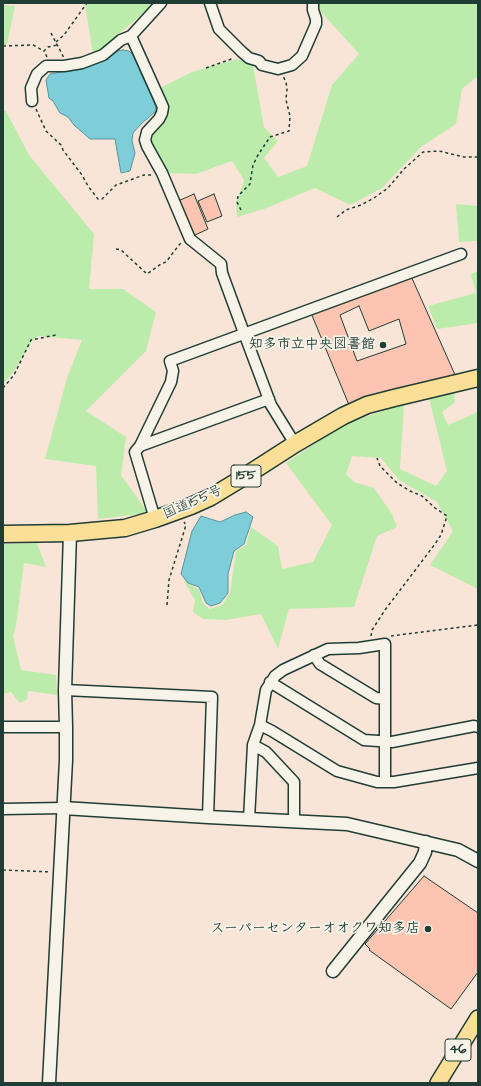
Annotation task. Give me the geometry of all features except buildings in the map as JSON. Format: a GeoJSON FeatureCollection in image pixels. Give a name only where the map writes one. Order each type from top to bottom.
{"type":"FeatureCollection","features":[{"type":"Feature","properties":{"kind":"highway","name":"国道155号"},"geometry":{"type":"LineString","coordinates":[[3,534],[70,533],[125,528],[156,519],[180,510],[234,484],[295,444],[342,416],[368,405],[478,378]]}},
{"type":"Feature","properties":{"kind":"main road","name":"46"},"geometry":{"type":"LineString","coordinates":[[438,1083],[478,1018]]}},
{"type":"Feature","properties":{"kind":"street"},"geometry":{"type":"LineString","coordinates":[[32,101],[31,88],[37,74],[46,66],[66,66],[82,63],[103,55],[121,40],[131,36],[161,3]]}},
{"type":"Feature","properties":{"kind":"street"},"geometry":{"type":"LineString","coordinates":[[210,3],[219,29],[242,52],[262,65],[278,69],[292,65],[302,56],[316,24],[313,3]]}},
{"type":"Feature","properties":{"kind":"street"},"geometry":{"type":"LineString","coordinates":[[131,36],[163,107],[159,119],[147,132],[145,140],[150,155],[162,173],[190,239],[221,264],[222,273],[271,405],[295,444]]}},
{"type":"Feature","properties":{"kind":"street"},"geometry":{"type":"LineString","coordinates":[[156,519],[135,452],[140,446],[171,382],[173,371],[170,361],[461,254]]}},
{"type":"Feature","properties":{"kind":"street"},"geometry":{"type":"LineString","coordinates":[[140,446],[269,398]]}},
{"type":"Feature","properties":{"kind":"street"},"geometry":{"type":"LineString","coordinates":[[49,1083],[63,808],[70,533]]}},
{"type":"Feature","properties":{"kind":"street"},"geometry":{"type":"LineString","coordinates":[[249,819],[252,745],[260,725],[266,690],[275,676],[283,670],[314,654],[328,649],[385,644],[385,782]]}},
{"type":"Feature","properties":{"kind":"street"},"geometry":{"type":"LineString","coordinates":[[314,654],[320,664],[376,698],[385,699]]}},
{"type":"Feature","properties":{"kind":"street"},"geometry":{"type":"LineString","coordinates":[[270,682],[364,740],[392,742],[474,726],[478,727]]}},
{"type":"Feature","properties":{"kind":"street"},"geometry":{"type":"LineString","coordinates":[[65,690],[212,697],[208,817]]}},
{"type":"Feature","properties":{"kind":"street"},"geometry":{"type":"LineString","coordinates":[[260,725],[337,771],[376,782],[394,782],[478,768]]}},
{"type":"Feature","properties":{"kind":"street"},"geometry":{"type":"LineString","coordinates":[[3,727],[66,727]]}},
{"type":"Feature","properties":{"kind":"street"},"geometry":{"type":"LineString","coordinates":[[252,745],[266,752],[294,782],[294,822]]}},
{"type":"Feature","properties":{"kind":"street"},"geometry":{"type":"LineString","coordinates":[[3,808],[63,808],[355,825],[458,850],[478,861]]}},
{"type":"Feature","properties":{"kind":"street"},"geometry":{"type":"LineString","coordinates":[[333,971],[420,863],[425,852],[426,842]]}},
{"type":"Feature","properties":{"kind":"path"},"geometry":{"type":"LineString","coordinates":[[56,42],[64,35],[87,3]]}},
{"type":"Feature","properties":{"kind":"path"},"geometry":{"type":"LineString","coordinates":[[51,33],[64,58],[66,66]]}},
{"type":"Feature","properties":{"kind":"path"},"geometry":{"type":"LineString","coordinates":[[3,46],[33,44],[44,51],[51,66]]}},
{"type":"Feature","properties":{"kind":"path"},"geometry":{"type":"LineString","coordinates":[[44,51],[48,47],[58,45]]}},
{"type":"Feature","properties":{"kind":"path"},"geometry":{"type":"LineString","coordinates":[[206,68],[237,56],[242,52]]}},
{"type":"Feature","properties":{"kind":"path"},"geometry":{"type":"LineString","coordinates":[[241,210],[237,202],[238,196],[250,184],[253,165],[267,140],[273,136],[289,131],[290,116],[286,104],[287,85],[278,69]]}},
{"type":"Feature","properties":{"kind":"path"},"geometry":{"type":"LineString","coordinates":[[32,101],[44,127],[61,145],[98,199],[102,199],[116,185],[144,175],[156,176],[162,173]]}},
{"type":"Feature","properties":{"kind":"path"},"geometry":{"type":"LineString","coordinates":[[337,217],[346,210],[361,205],[374,198],[388,188],[404,169],[423,152],[439,151],[464,157],[478,157]]}},
{"type":"Feature","properties":{"kind":"path"},"geometry":{"type":"LineString","coordinates":[[116,249],[121,250],[147,274],[160,264],[166,262],[179,245],[186,239],[190,239]]}},
{"type":"Feature","properties":{"kind":"path"},"geometry":{"type":"LineString","coordinates":[[3,388],[14,375],[31,340],[56,335]]}},
{"type":"Feature","properties":{"kind":"path"},"geometry":{"type":"LineString","coordinates":[[373,646],[371,634],[372,630],[385,610],[430,552],[441,535],[447,519],[447,516],[443,512],[435,508],[422,496],[397,483],[380,466],[377,458]]}},
{"type":"Feature","properties":{"kind":"path"},"geometry":{"type":"LineString","coordinates":[[166,605],[169,580],[186,525],[180,510]]}},
{"type":"Feature","properties":{"kind":"path"},"geometry":{"type":"LineString","coordinates":[[385,644],[387,639],[397,634],[478,625]]}},
{"type":"Feature","properties":{"kind":"path"},"geometry":{"type":"LineString","coordinates":[[3,870],[60,872]]}},
{"type":"Feature","properties":{"kind":"green space"},"geometry":{"type":"Polygon","coordinates":[[[85,3],[155,3],[93,56],[85,3]]]}},
{"type":"Feature","properties":{"kind":"green space"},"geometry":{"type":"Polygon","coordinates":[[[316,3],[478,3],[478,76],[462,89],[456,124],[421,147],[382,188],[350,205],[315,188],[264,209],[237,217],[236,204],[244,180],[232,161],[196,174],[167,173],[153,149],[151,136],[166,116],[167,106],[160,88],[192,72],[237,59],[253,66],[264,127],[278,141],[264,158],[278,177],[307,166],[332,85],[359,54],[315,5],[316,3]]]}},
{"type":"Feature","properties":{"kind":"green space"},"geometry":{"type":"Polygon","coordinates":[[[3,5],[15,6],[7,44],[3,46],[3,5]]]}},
{"type":"Feature","properties":{"kind":"green space"},"geometry":{"type":"Polygon","coordinates":[[[3,111],[6,111],[29,155],[94,234],[89,289],[123,289],[156,312],[146,351],[86,411],[126,437],[121,475],[148,513],[98,519],[96,466],[45,459],[67,378],[82,340],[38,336],[32,341],[14,371],[3,384],[3,111]]]}},
{"type":"Feature","properties":{"kind":"green space"},"geometry":{"type":"Polygon","coordinates":[[[456,204],[478,206],[478,241],[459,242],[456,204]]]}},
{"type":"Feature","properties":{"kind":"green space"},"geometry":{"type":"Polygon","coordinates":[[[478,271],[478,323],[437,329],[428,306],[476,293],[471,274],[478,271]]]}},
{"type":"Feature","properties":{"kind":"green space"},"geometry":{"type":"Polygon","coordinates":[[[454,391],[455,402],[442,412],[448,425],[478,412],[478,589],[430,565],[453,531],[437,502],[399,480],[381,458],[352,456],[346,474],[354,482],[374,488],[392,514],[397,527],[377,536],[354,607],[289,609],[278,649],[261,614],[226,620],[203,619],[193,612],[195,600],[183,580],[199,590],[203,603],[210,609],[222,605],[230,593],[236,551],[246,545],[251,527],[278,546],[282,569],[313,562],[332,525],[286,463],[344,424],[404,404],[400,469],[436,486],[447,471],[429,398],[454,391]]]}},
{"type":"Feature","properties":{"kind":"green space"},"geometry":{"type":"Polygon","coordinates":[[[37,543],[46,567],[24,563],[16,626],[13,636],[21,670],[56,675],[57,695],[28,691],[27,699],[20,703],[11,692],[3,694],[3,552],[4,544],[37,543]]]}},
{"type":"Feature","properties":{"kind":"water"},"geometry":{"type":"Polygon","coordinates":[[[117,51],[129,51],[133,55],[155,104],[156,111],[133,133],[132,141],[135,153],[130,171],[121,173],[115,139],[90,139],[74,125],[68,117],[60,113],[53,101],[49,98],[46,80],[50,74],[83,68],[117,51]]]}},
{"type":"Feature","properties":{"kind":"water"},"geometry":{"type":"Polygon","coordinates":[[[246,512],[253,517],[244,544],[234,551],[228,574],[228,593],[220,603],[211,606],[206,603],[199,587],[188,583],[181,574],[192,531],[201,516],[220,522],[246,512]]]}},
{"type":"Feature","properties":{"kind":"place","name":"知多市立中央図書館"},"geometry":{"type":"Point","coordinates":[383,345]}},
{"type":"Feature","properties":{"kind":"place","name":"スーパーセンターオオクワ知多店"},"geometry":{"type":"Point","coordinates":[428,929]}}]}
